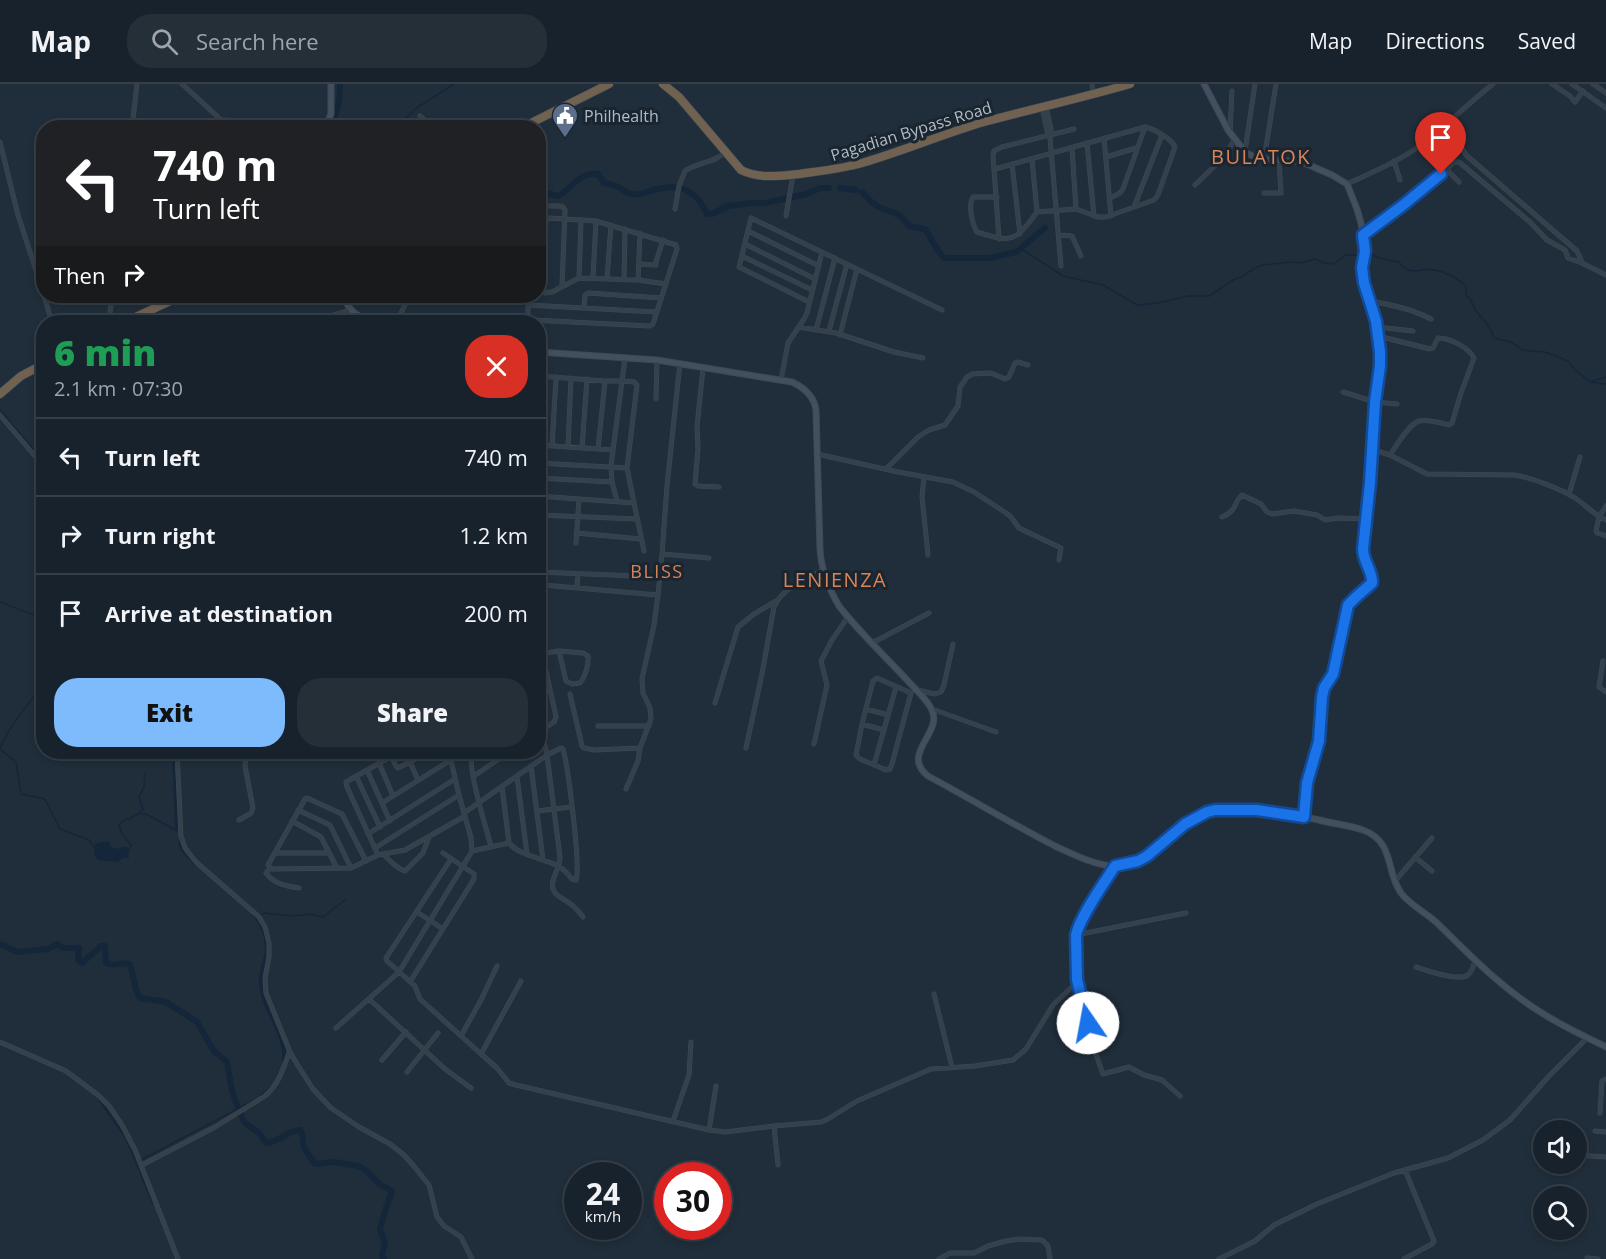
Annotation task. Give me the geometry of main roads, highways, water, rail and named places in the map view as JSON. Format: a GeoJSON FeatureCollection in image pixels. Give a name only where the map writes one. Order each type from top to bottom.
{"type":"FeatureCollection","features":[{"type":"Feature","properties":{"kind":"highway"},"geometry":{"type":"LineString","coordinates":[[537,120],[609,84]]}},
{"type":"Feature","properties":{"kind":"highway","name":"Pagadian Bypass Road"},"geometry":{"type":"LineString","coordinates":[[663,84],[680,97],[741,170],[759,176],[793,175],[854,165],[970,126],[1130,84]]}},
{"type":"Feature","properties":{"kind":"highway"},"geometry":{"type":"LineString","coordinates":[[140,315],[165,303]]}},
{"type":"Feature","properties":{"kind":"highway"},"geometry":{"type":"LineString","coordinates":[[0,394],[21,376],[36,368]]}},
{"type":"Feature","properties":{"kind":"water"},"geometry":{"type":"Polygon","coordinates":[[[109,842],[111,847],[119,849],[128,847],[129,858],[123,858],[117,862],[98,860],[94,854],[95,844],[109,842]]]}},
{"type":"Feature","properties":{"kind":"waterway"},"geometry":{"type":"LineString","coordinates":[[332,120],[338,107],[340,84]]}},
{"type":"Feature","properties":{"kind":"waterway"},"geometry":{"type":"LineString","coordinates":[[404,120],[415,109],[454,84]]}},
{"type":"Feature","properties":{"kind":"waterway"},"geometry":{"type":"LineString","coordinates":[[546,193],[558,196],[586,175],[598,174],[604,183],[632,194],[671,187],[686,190],[698,199],[707,214],[712,214],[728,206],[765,203],[807,194],[820,188],[829,188]]}},
{"type":"Feature","properties":{"kind":"waterway"},"geometry":{"type":"LineString","coordinates":[[840,188],[856,190]]}},
{"type":"Feature","properties":{"kind":"waterway"},"geometry":{"type":"LineString","coordinates":[[862,192],[876,206],[900,216],[909,226],[925,229],[944,258],[990,258],[1016,252],[1045,228]]}},
{"type":"Feature","properties":{"kind":"waterway"},"geometry":{"type":"LineString","coordinates":[[1020,248],[1063,276],[1103,285],[1137,305],[1188,296],[1209,296],[1263,265],[1301,263],[1315,259],[1333,264],[1346,255],[1362,255]]}},
{"type":"Feature","properties":{"kind":"waterway"},"geometry":{"type":"LineString","coordinates":[[1367,253],[1399,262],[1408,270],[1429,269],[1452,276],[1466,286],[1466,295],[1489,326],[1494,338],[1511,342],[1522,350],[1545,352],[1568,361],[1590,382],[1606,384]]}},
{"type":"Feature","properties":{"kind":"waterway"},"geometry":{"type":"LineString","coordinates":[[1593,381],[1606,377]]}},
{"type":"Feature","properties":{"kind":"waterway"},"geometry":{"type":"LineString","coordinates":[[0,412],[33,451]]}},
{"type":"Feature","properties":{"kind":"waterway"},"geometry":{"type":"LineString","coordinates":[[0,602],[36,616]]}},
{"type":"Feature","properties":{"kind":"waterway"},"geometry":{"type":"LineString","coordinates":[[0,748],[8,732],[36,695]]}},
{"type":"Feature","properties":{"kind":"waterway"},"geometry":{"type":"LineString","coordinates":[[0,749],[16,762],[21,794],[45,799],[60,829],[89,840],[94,847]]}},
{"type":"Feature","properties":{"kind":"waterway"},"geometry":{"type":"LineString","coordinates":[[174,759],[177,829]]}},
{"type":"Feature","properties":{"kind":"waterway"},"geometry":{"type":"LineString","coordinates":[[145,773],[144,787],[139,797],[143,809],[139,813],[148,815],[177,831]]}},
{"type":"Feature","properties":{"kind":"waterway"},"geometry":{"type":"LineString","coordinates":[[128,853],[131,845],[122,834],[119,825],[124,820],[138,814]]}},
{"type":"Feature","properties":{"kind":"waterway"},"geometry":{"type":"LineString","coordinates":[[180,842],[182,849],[196,864]]}},
{"type":"Feature","properties":{"kind":"waterway"},"geometry":{"type":"LineString","coordinates":[[260,915],[264,913],[295,916],[309,914],[323,917],[345,900]]}},
{"type":"Feature","properties":{"kind":"waterway"},"geometry":{"type":"LineString","coordinates":[[253,914],[261,925],[266,939],[267,952],[261,976],[262,991],[282,1041],[284,1063]]}},
{"type":"Feature","properties":{"kind":"waterway"},"geometry":{"type":"LineString","coordinates":[[0,944],[17,952],[48,949],[57,944],[63,948],[79,948],[78,960],[82,963],[101,946],[105,946],[106,963],[129,964],[140,998],[166,1002],[197,1022],[214,1051],[227,1062],[232,1091],[239,1110]]}},
{"type":"Feature","properties":{"kind":"waterway"},"geometry":{"type":"LineString","coordinates":[[262,1096],[273,1086]]}},
{"type":"Feature","properties":{"kind":"waterway"},"geometry":{"type":"LineString","coordinates":[[141,1160],[262,1096]]}},
{"type":"Feature","properties":{"kind":"waterway"},"geometry":{"type":"LineString","coordinates":[[99,1098],[127,1138],[154,1203]]}},
{"type":"Feature","properties":{"kind":"waterway"},"geometry":{"type":"LineString","coordinates":[[240,1112],[244,1122],[258,1132],[267,1143],[300,1130],[304,1148],[315,1164],[334,1162],[358,1166],[367,1171],[378,1183],[392,1191],[380,1229],[385,1243],[382,1256],[384,1259]]}},
{"type":"Feature","properties":{"kind":"place","name":"Philhealth"},"geometry":{"type":"Point","coordinates":[565,139]}},
{"type":"Feature","properties":{"kind":"district","name":"BULATOK"},"geometry":{"type":"Point","coordinates":[1261,157]}},
{"type":"Feature","properties":{"kind":"district","name":"BLISS"},"geometry":{"type":"Point","coordinates":[657,572]}},
{"type":"Feature","properties":{"kind":"district","name":"LENIENZA"},"geometry":{"type":"Point","coordinates":[835,580]}}]}
